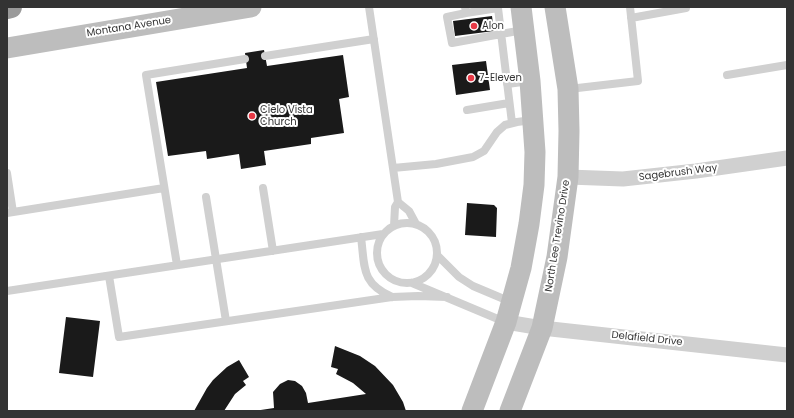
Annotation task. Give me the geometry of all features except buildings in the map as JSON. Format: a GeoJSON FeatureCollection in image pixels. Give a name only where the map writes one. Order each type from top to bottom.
{"type":"FeatureCollection","features":[{"type":"Feature","properties":{"kind":"highway"},"geometry":{"type":"LineString","coordinates":[[7,8],[11,7]]}},
{"type":"Feature","properties":{"kind":"main road","name":"Montana Avenue"},"geometry":{"type":"LineString","coordinates":[[7,48],[251,7]]}},
{"type":"Feature","properties":{"kind":"main road"},"geometry":{"type":"LineString","coordinates":[[472,411],[506,322],[512,302],[521,268],[534,185],[536,152],[530,81],[521,7]]}},
{"type":"Feature","properties":{"kind":"main road","name":"North Lee Trevino Drive"},"geometry":{"type":"LineString","coordinates":[[510,411],[542,328],[557,257],[568,177],[568,89],[555,7]]}},
{"type":"Feature","properties":{"kind":"street","name":"Sagebrush Way"},"geometry":{"type":"LineString","coordinates":[[568,177],[623,179],[696,171],[787,158]]}},
{"type":"Feature","properties":{"kind":"street","name":"Delafield Drive"},"geometry":{"type":"LineString","coordinates":[[506,322],[542,328],[787,355]]}},
{"type":"Feature","properties":{"kind":"lane"},"geometry":{"type":"LineString","coordinates":[[369,7],[398,202],[395,207],[394,226]]}},
{"type":"Feature","properties":{"kind":"lane"},"geometry":{"type":"LineString","coordinates":[[568,89],[638,80],[630,7]]}},
{"type":"Feature","properties":{"kind":"lane"},"geometry":{"type":"LineString","coordinates":[[631,18],[686,7]]}},
{"type":"Feature","properties":{"kind":"lane"},"geometry":{"type":"LineString","coordinates":[[512,123],[502,34],[498,8],[476,15],[463,14],[447,17],[452,44],[465,38],[502,34],[524,30]]}},
{"type":"Feature","properties":{"kind":"lane"},"geometry":{"type":"LineString","coordinates":[[265,56],[374,39]]}},
{"type":"Feature","properties":{"kind":"lane"},"geometry":{"type":"LineString","coordinates":[[177,265],[146,75],[246,59]]}},
{"type":"Feature","properties":{"kind":"lane"},"geometry":{"type":"LineString","coordinates":[[726,75],[787,65]]}},
{"type":"Feature","properties":{"kind":"lane"},"geometry":{"type":"LineString","coordinates":[[507,84],[530,81]]}},
{"type":"Feature","properties":{"kind":"lane"},"geometry":{"type":"LineString","coordinates":[[467,110],[510,103]]}},
{"type":"Feature","properties":{"kind":"lane"},"geometry":{"type":"LineString","coordinates":[[393,168],[436,164],[473,157],[484,151],[497,132],[504,125],[533,120]]}},
{"type":"Feature","properties":{"kind":"lane"},"geometry":{"type":"LineString","coordinates":[[7,173],[10,213],[164,188]]}},
{"type":"Feature","properties":{"kind":"lane"},"geometry":{"type":"LineString","coordinates":[[263,188],[273,251]]}},
{"type":"Feature","properties":{"kind":"lane"},"geometry":{"type":"LineString","coordinates":[[206,197],[226,322]]}},
{"type":"Feature","properties":{"kind":"lane"},"geometry":{"type":"LineString","coordinates":[[398,202],[409,211],[416,224]]}},
{"type":"Feature","properties":{"kind":"lane"},"geometry":{"type":"LineString","coordinates":[[407,223],[416,224],[425,229],[432,236],[436,245],[437,255],[435,265],[421,280],[412,283],[402,283],[392,280],[384,274],[378,265],[376,255],[377,245],[383,234],[388,229],[407,223]]}},
{"type":"Feature","properties":{"kind":"lane"},"geometry":{"type":"LineString","coordinates":[[7,291],[383,234]]}},
{"type":"Feature","properties":{"kind":"lane"},"geometry":{"type":"LineString","coordinates":[[361,237],[366,275],[370,283],[374,287],[392,297]]}},
{"type":"Feature","properties":{"kind":"lane"},"geometry":{"type":"LineString","coordinates":[[437,255],[459,277],[473,286],[512,302]]}},
{"type":"Feature","properties":{"kind":"lane"},"geometry":{"type":"LineString","coordinates":[[110,276],[119,337],[392,297],[447,297]]}},
{"type":"Feature","properties":{"kind":"lane"},"geometry":{"type":"LineString","coordinates":[[412,283],[506,322]]}},
{"type":"Feature","properties":{"kind":"place","name":"Alon"},"geometry":{"type":"Point","coordinates":[474,26]}},
{"type":"Feature","properties":{"kind":"place","name":"7-Eleven"},"geometry":{"type":"Point","coordinates":[471,78]}},
{"type":"Feature","properties":{"kind":"place","name":"Cielo Vista Church"},"geometry":{"type":"Point","coordinates":[252,116]}}]}
